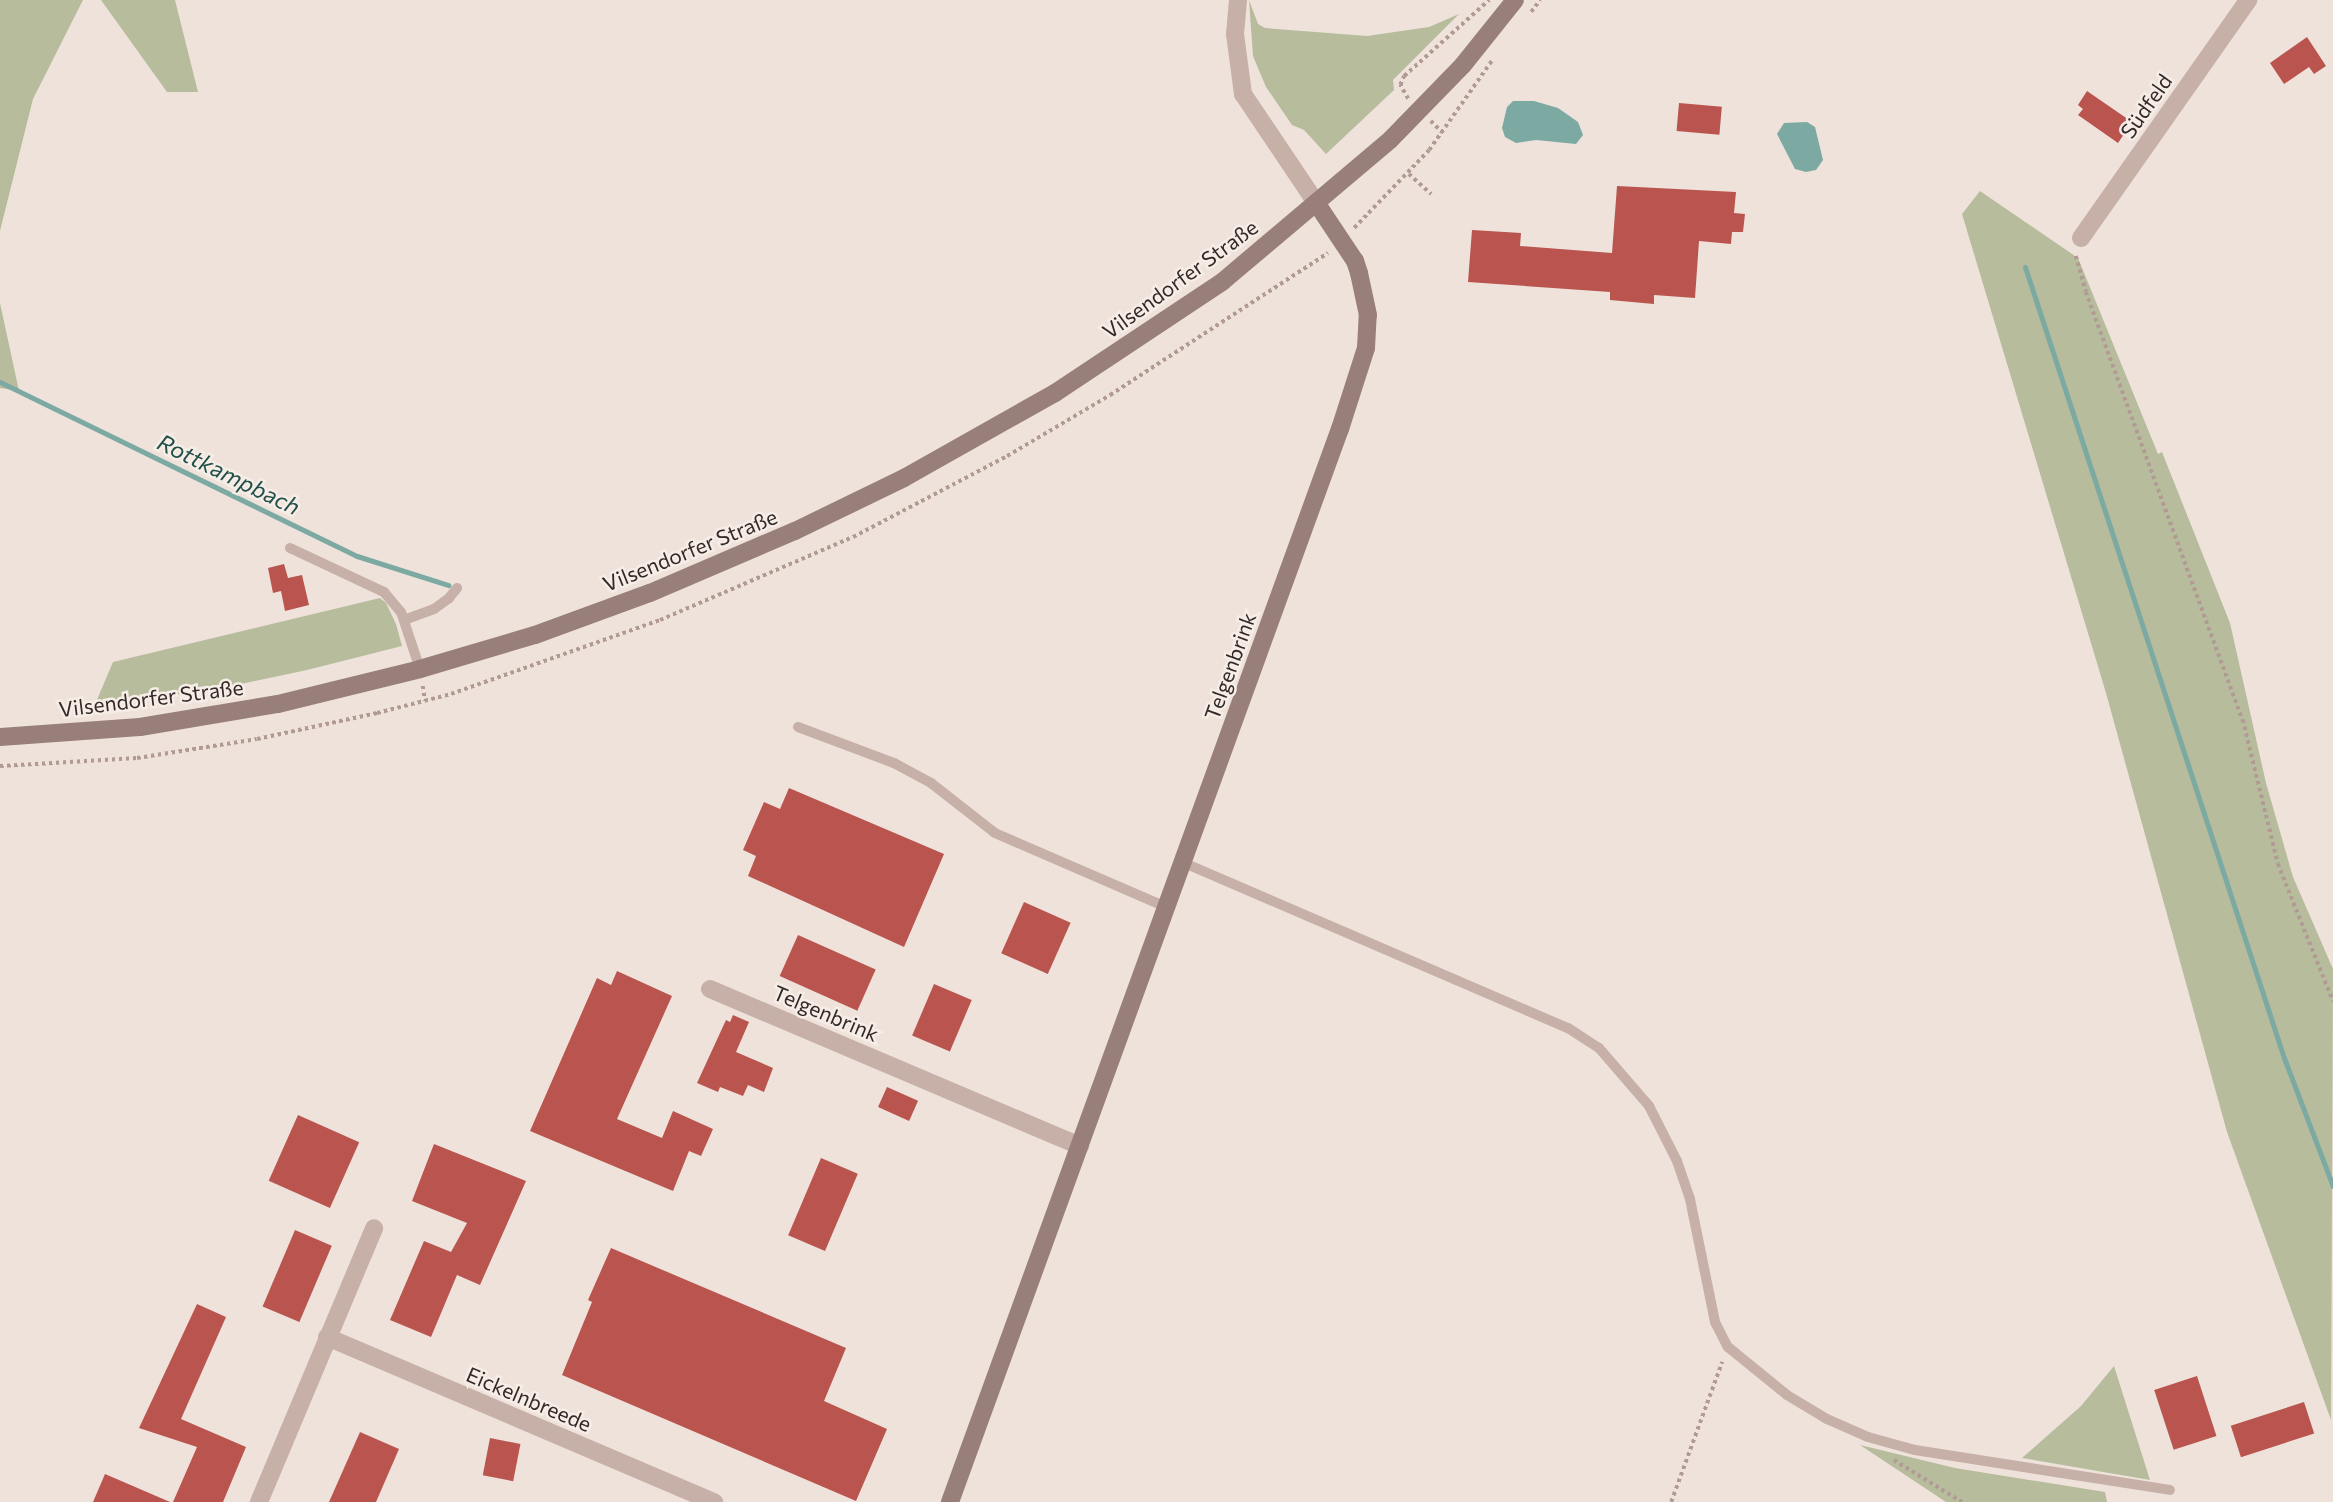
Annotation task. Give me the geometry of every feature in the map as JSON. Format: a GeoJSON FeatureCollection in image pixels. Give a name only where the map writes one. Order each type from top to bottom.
{"type":"FeatureCollection","features":[{"type":"Feature","properties":{"kind":"main road","name":"Vilsendorfer Straße"},"geometry":{"type":"LineString","coordinates":[[0,737],[165,723],[278,704],[420,669],[535,635],[650,593],[795,531],[904,478],[1055,393],[1157,328],[1222,282],[1317,204],[1420,111],[1463,65],[1515,0]]}},
{"type":"Feature","properties":{"kind":"main road","name":"Telgenbrink"},"geometry":{"type":"LineString","coordinates":[[950,1502],[1340,429],[1366,348],[1368,315],[1355,261],[1317,204]]}},
{"type":"Feature","properties":{"kind":"street"},"geometry":{"type":"LineString","coordinates":[[1238,0],[1235,34],[1243,93],[1317,204]]}},
{"type":"Feature","properties":{"kind":"street","name":"Südfeld"},"geometry":{"type":"LineString","coordinates":[[2081,239],[2248,0]]}},
{"type":"Feature","properties":{"kind":"street","name":"Telgenbrink"},"geometry":{"type":"LineString","coordinates":[[710,989],[1080,1146]]}},
{"type":"Feature","properties":{"kind":"street"},"geometry":{"type":"LineString","coordinates":[[259,1502],[374,1228]]}},
{"type":"Feature","properties":{"kind":"street","name":"Eickelnbreede"},"geometry":{"type":"LineString","coordinates":[[327,1337],[714,1502]]}},
{"type":"Feature","properties":{"kind":"lane"},"geometry":{"type":"LineString","coordinates":[[290,548],[384,592],[404,620],[420,669]]}},
{"type":"Feature","properties":{"kind":"lane"},"geometry":{"type":"LineString","coordinates":[[404,620],[433,609],[457,588]]}},
{"type":"Feature","properties":{"kind":"lane"},"geometry":{"type":"LineString","coordinates":[[798,727],[894,763],[931,783],[995,833],[1166,907]]}},
{"type":"Feature","properties":{"kind":"lane"},"geometry":{"type":"LineString","coordinates":[[1182,862],[1568,1028],[1599,1048],[1649,1106],[1677,1161],[1690,1199],[1715,1322],[1728,1346],[1787,1395],[1827,1419],[1868,1437],[1915,1450],[2170,1490]]}},
{"type":"Feature","properties":{"kind":"path"},"geometry":{"type":"LineString","coordinates":[[1442,132],[1402,94],[1400,85],[1404,76],[1489,0]]}},
{"type":"Feature","properties":{"kind":"path"},"geometry":{"type":"LineString","coordinates":[[1524,20],[1540,0]]}},
{"type":"Feature","properties":{"kind":"path"},"geometry":{"type":"LineString","coordinates":[[1361,221],[1409,174],[1500,50]]}},
{"type":"Feature","properties":{"kind":"path"},"geometry":{"type":"LineString","coordinates":[[1409,174],[1431,194]]}},
{"type":"Feature","properties":{"kind":"path"},"geometry":{"type":"LineString","coordinates":[[2081,239],[2074,251],[2086,292],[2243,720],[2278,864],[2333,1001]]}},
{"type":"Feature","properties":{"kind":"path"},"geometry":{"type":"LineString","coordinates":[[1671,1502],[1728,1346]]}},
{"type":"Feature","properties":{"kind":"green space"},"geometry":{"type":"Polygon","coordinates":[[[0,0],[83,0],[33,99],[0,231],[0,0]]]}},
{"type":"Feature","properties":{"kind":"green space"},"geometry":{"type":"Polygon","coordinates":[[[101,0],[175,0],[198,92],[167,92],[101,0]]]}},
{"type":"Feature","properties":{"kind":"green space"},"geometry":{"type":"Polygon","coordinates":[[[1249,0],[1258,24],[1265,28],[1367,36],[1429,27],[1459,14],[1393,80],[1394,90],[1326,154],[1304,130],[1292,125],[1266,87],[1253,56],[1249,0]]]}},
{"type":"Feature","properties":{"kind":"green space"},"geometry":{"type":"Polygon","coordinates":[[[1980,191],[2078,258],[2158,454],[2162,452],[2230,623],[2266,783],[2293,877],[2333,969],[2331,1420],[2227,1132],[2106,693],[1962,214],[1980,191]]]}},
{"type":"Feature","properties":{"kind":"green space"},"geometry":{"type":"Polygon","coordinates":[[[0,303],[19,391],[0,388],[0,303]]]}},
{"type":"Feature","properties":{"kind":"green space"},"geometry":{"type":"Polygon","coordinates":[[[380,598],[386,603],[396,624],[402,646],[203,692],[96,702],[113,662],[380,598]]]}},
{"type":"Feature","properties":{"kind":"green space"},"geometry":{"type":"Polygon","coordinates":[[[2114,1366],[2150,1480],[2022,1458],[2081,1406],[2114,1366]]]}},
{"type":"Feature","properties":{"kind":"green space"},"geometry":{"type":"Polygon","coordinates":[[[1860,1445],[1955,1468],[2105,1492],[2107,1502],[1946,1502],[1860,1445]]]}},
{"type":"Feature","properties":{"kind":"water"},"geometry":{"type":"Polygon","coordinates":[[[1513,101],[1534,101],[1558,108],[1578,122],[1583,135],[1576,144],[1536,140],[1516,143],[1505,137],[1502,128],[1507,107],[1513,101]]]}},
{"type":"Feature","properties":{"kind":"water"},"geometry":{"type":"Polygon","coordinates":[[[1807,122],[1815,127],[1823,160],[1816,170],[1806,172],[1795,169],[1777,134],[1784,123],[1807,122]]]}},
{"type":"Feature","properties":{"kind":"building"},"geometry":{"type":"Polygon","coordinates":[[[2307,37],[2326,66],[2314,74],[2309,67],[2284,84],[2270,63],[2307,37]]]}},
{"type":"Feature","properties":{"kind":"building"},"geometry":{"type":"Polygon","coordinates":[[[2087,91],[2132,122],[2118,143],[2078,115],[2083,109],[2078,105],[2087,91]]]}},
{"type":"Feature","properties":{"kind":"building"},"geometry":{"type":"Polygon","coordinates":[[[1679,103],[1722,107],[1719,135],[1677,131],[1679,103]]]}},
{"type":"Feature","properties":{"kind":"building"},"geometry":{"type":"Polygon","coordinates":[[[1617,186],[1736,192],[1734,213],[1745,214],[1743,232],[1732,232],[1731,244],[1699,241],[1695,298],[1654,295],[1654,304],[1610,300],[1610,292],[1468,282],[1472,230],[1521,233],[1520,246],[1612,253],[1617,186]]]}},
{"type":"Feature","properties":{"kind":"building"},"geometry":{"type":"Polygon","coordinates":[[[284,564],[288,578],[302,575],[309,605],[285,611],[281,591],[273,593],[268,568],[284,564]]]}},
{"type":"Feature","properties":{"kind":"building"},"geometry":{"type":"Polygon","coordinates":[[[789,788],[944,854],[904,947],[748,876],[756,856],[743,850],[764,802],[780,809],[789,788]]]}},
{"type":"Feature","properties":{"kind":"building"},"geometry":{"type":"Polygon","coordinates":[[[1024,902],[1071,923],[1048,974],[1001,953],[1024,902]]]}},
{"type":"Feature","properties":{"kind":"building"},"geometry":{"type":"Polygon","coordinates":[[[798,935],[876,970],[857,1011],[780,976],[798,935]]]}},
{"type":"Feature","properties":{"kind":"building"},"geometry":{"type":"Polygon","coordinates":[[[617,971],[672,996],[617,1119],[662,1138],[673,1111],[713,1129],[701,1156],[689,1151],[673,1191],[530,1131],[597,978],[611,985],[617,971]]]}},
{"type":"Feature","properties":{"kind":"building"},"geometry":{"type":"Polygon","coordinates":[[[934,984],[972,1000],[950,1052],[912,1036],[934,984]]]}},
{"type":"Feature","properties":{"kind":"building"},"geometry":{"type":"Polygon","coordinates":[[[733,1015],[749,1022],[736,1052],[773,1068],[764,1092],[748,1085],[743,1096],[720,1087],[718,1092],[697,1083],[726,1020],[730,1022],[733,1015]]]}},
{"type":"Feature","properties":{"kind":"building"},"geometry":{"type":"Polygon","coordinates":[[[887,1087],[918,1101],[909,1121],[878,1107],[887,1087]]]}},
{"type":"Feature","properties":{"kind":"building"},"geometry":{"type":"Polygon","coordinates":[[[298,1115],[359,1142],[330,1208],[269,1181],[298,1115]]]}},
{"type":"Feature","properties":{"kind":"building"},"geometry":{"type":"Polygon","coordinates":[[[434,1144],[526,1181],[480,1285],[457,1275],[431,1337],[390,1320],[424,1241],[451,1252],[467,1223],[412,1201],[434,1144]]]}},
{"type":"Feature","properties":{"kind":"building"},"geometry":{"type":"Polygon","coordinates":[[[821,1158],[858,1174],[825,1251],[788,1235],[821,1158]]]}},
{"type":"Feature","properties":{"kind":"building"},"geometry":{"type":"Polygon","coordinates":[[[295,1230],[332,1246],[299,1322],[263,1306],[295,1230]]]}},
{"type":"Feature","properties":{"kind":"building"},"geometry":{"type":"Polygon","coordinates":[[[611,1248],[846,1348],[824,1401],[887,1429],[856,1501],[562,1375],[592,1302],[588,1300],[611,1248]]]}},
{"type":"Feature","properties":{"kind":"building"},"geometry":{"type":"Polygon","coordinates":[[[197,1304],[226,1317],[181,1419],[246,1447],[223,1502],[173,1502],[197,1447],[139,1428],[197,1304]]]}},
{"type":"Feature","properties":{"kind":"building"},"geometry":{"type":"Polygon","coordinates":[[[2197,1376],[2216,1436],[2174,1450],[2154,1390],[2197,1376]]]}},
{"type":"Feature","properties":{"kind":"building"},"geometry":{"type":"Polygon","coordinates":[[[2304,1402],[2314,1433],[2241,1457],[2231,1426],[2304,1402]]]}},
{"type":"Feature","properties":{"kind":"building"},"geometry":{"type":"Polygon","coordinates":[[[360,1432],[399,1449],[376,1502],[329,1502],[360,1432]]]}},
{"type":"Feature","properties":{"kind":"building"},"geometry":{"type":"Polygon","coordinates":[[[490,1438],[520,1444],[513,1481],[483,1475],[490,1438]]]}},
{"type":"Feature","properties":{"kind":"building"},"geometry":{"type":"Polygon","coordinates":[[[105,1474],[170,1502],[93,1502],[105,1474]]]}},
{"type":"Feature","properties":{"kind":"waterway"},"geometry":{"type":"LineString","coordinates":[[2025,267],[2284,1058],[2333,1186]]}},
{"type":"Feature","properties":{"kind":"waterway","name":"Rottkampbach"},"geometry":{"type":"LineString","coordinates":[[0,382],[357,556],[448,585]]}}]}
